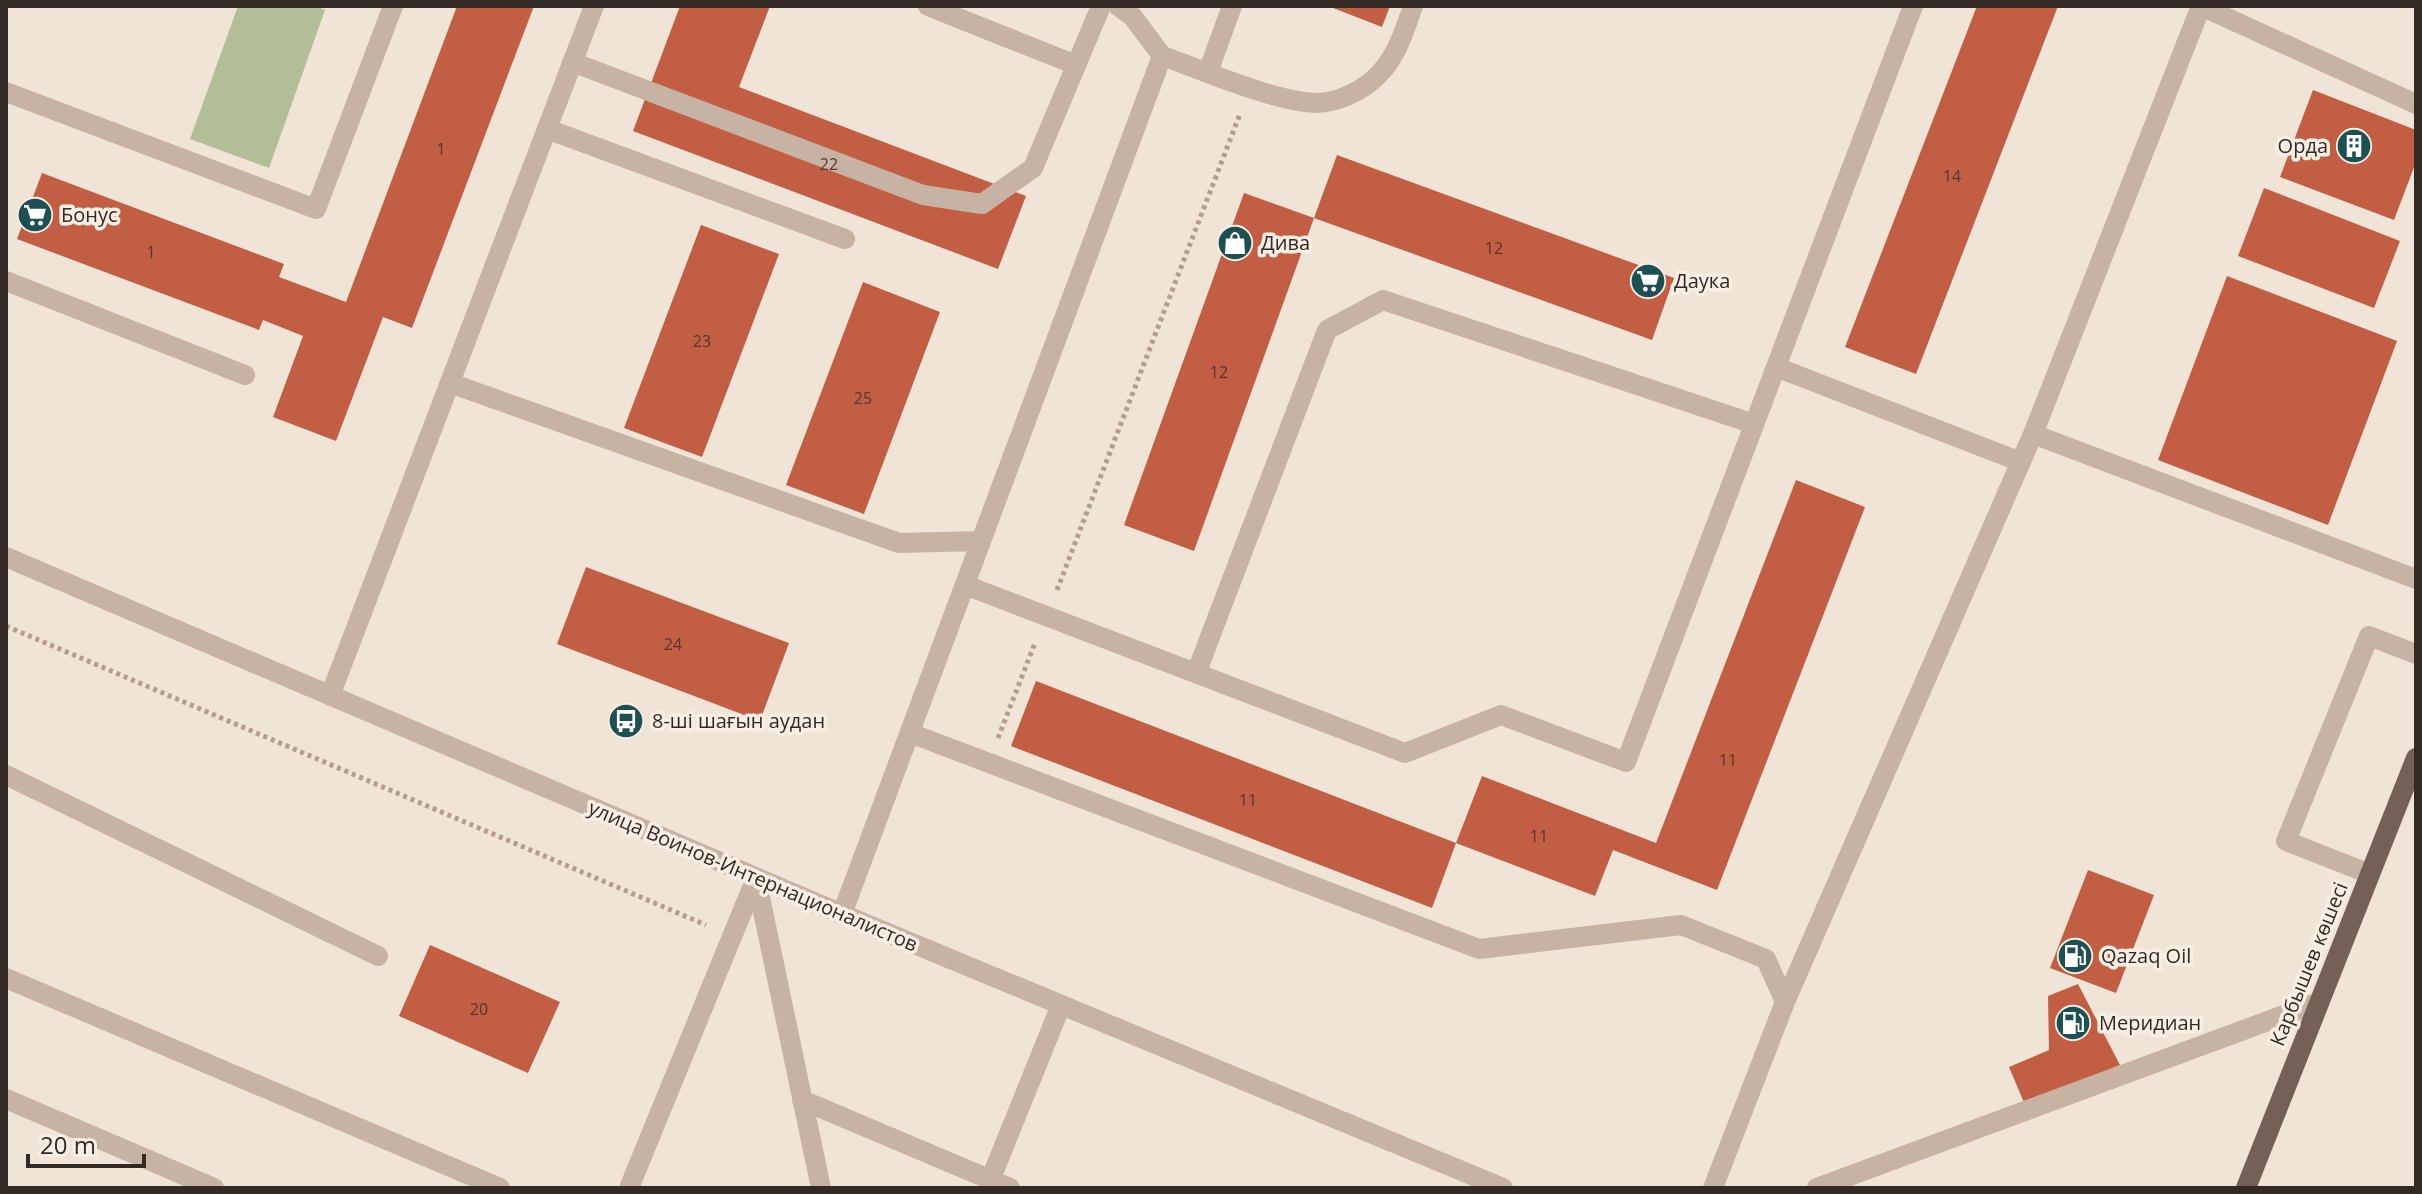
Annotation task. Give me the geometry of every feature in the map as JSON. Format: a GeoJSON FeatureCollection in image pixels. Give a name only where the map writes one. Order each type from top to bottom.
{"type":"FeatureCollection","features":[{"type":"Feature","properties":{"kind":"main road","name":"Карбышев көшесі"},"geometry":{"type":"LineString","coordinates":[[2246,1188],[2416,758]]}},
{"type":"Feature","properties":{"kind":"street"},"geometry":{"type":"LineString","coordinates":[[6,92],[316,209],[393,6]]}},
{"type":"Feature","properties":{"kind":"street"},"geometry":{"type":"LineString","coordinates":[[330,696],[594,6]]}},
{"type":"Feature","properties":{"kind":"street"},"geometry":{"type":"LineString","coordinates":[[928,6],[1076,65]]}},
{"type":"Feature","properties":{"kind":"street"},"geometry":{"type":"LineString","coordinates":[[572,62],[923,195],[982,204],[1033,168],[1101,6]]}},
{"type":"Feature","properties":{"kind":"street"},"geometry":{"type":"LineString","coordinates":[[1208,72],[1232,6]]}},
{"type":"Feature","properties":{"kind":"street"},"geometry":{"type":"LineString","coordinates":[[1129,10],[1162,56],[1275,95],[1317,103],[1350,95],[1380,73],[1397,50],[1413,6]]}},
{"type":"Feature","properties":{"kind":"street"},"geometry":{"type":"LineString","coordinates":[[965,585],[1197,671],[1405,753],[1501,715],[1626,762],[1913,6]]}},
{"type":"Feature","properties":{"kind":"street"},"geometry":{"type":"LineString","coordinates":[[1713,1188],[1785,1002],[2033,434],[2201,6],[2416,104]]}},
{"type":"Feature","properties":{"kind":"street"},"geometry":{"type":"LineString","coordinates":[[842,914],[1162,56]]}},
{"type":"Feature","properties":{"kind":"street"},"geometry":{"type":"LineString","coordinates":[[547,129],[845,239]]}},
{"type":"Feature","properties":{"kind":"street"},"geometry":{"type":"LineString","coordinates":[[6,281],[245,375]]}},
{"type":"Feature","properties":{"kind":"street"},"geometry":{"type":"LineString","coordinates":[[1197,671],[1327,330],[1383,300],[1754,424]]}},
{"type":"Feature","properties":{"kind":"street"},"geometry":{"type":"LineString","coordinates":[[1776,367],[2021,462]]}},
{"type":"Feature","properties":{"kind":"street"},"geometry":{"type":"LineString","coordinates":[[450,383],[899,543],[981,541]]}},
{"type":"Feature","properties":{"kind":"street"},"geometry":{"type":"LineString","coordinates":[[2033,434],[2416,579]]}},
{"type":"Feature","properties":{"kind":"street","name":"улица Воинов-Интернационалистов"},"geometry":{"type":"LineString","coordinates":[[6,557],[756,878],[1503,1188]]}},
{"type":"Feature","properties":{"kind":"street"},"geometry":{"type":"LineString","coordinates":[[2370,874],[2286,841],[2369,636],[2416,654]]}},
{"type":"Feature","properties":{"kind":"street"},"geometry":{"type":"LineString","coordinates":[[910,733],[1479,949],[1681,925],[1766,959],[1785,1002]]}},
{"type":"Feature","properties":{"kind":"street"},"geometry":{"type":"LineString","coordinates":[[6,775],[378,956]]}},
{"type":"Feature","properties":{"kind":"street"},"geometry":{"type":"LineString","coordinates":[[629,1188],[756,878]]}},
{"type":"Feature","properties":{"kind":"street"},"geometry":{"type":"LineString","coordinates":[[756,878],[821,1188]]}},
{"type":"Feature","properties":{"kind":"street"},"geometry":{"type":"LineString","coordinates":[[6,978],[500,1188]]}},
{"type":"Feature","properties":{"kind":"street"},"geometry":{"type":"LineString","coordinates":[[1817,1188],[2319,1002]]}},
{"type":"Feature","properties":{"kind":"street"},"geometry":{"type":"LineString","coordinates":[[988,1184],[1061,1005]]}},
{"type":"Feature","properties":{"kind":"street"},"geometry":{"type":"LineString","coordinates":[[6,1099],[214,1188]]}},
{"type":"Feature","properties":{"kind":"street"},"geometry":{"type":"LineString","coordinates":[[802,1100],[988,1184],[1010,1188]]}},
{"type":"Feature","properties":{"kind":"path"},"geometry":{"type":"LineString","coordinates":[[986,762],[1064,574],[1250,86]]}},
{"type":"Feature","properties":{"kind":"path"},"geometry":{"type":"LineString","coordinates":[[6,626],[732,936]]}},
{"type":"Feature","properties":{"kind":"green space"},"geometry":{"type":"Polygon","coordinates":[[[238,6],[315,6],[325,10],[269,168],[190,139],[238,6]]]}},
{"type":"Feature","properties":{"kind":"building"},"geometry":{"type":"Polygon","coordinates":[[[457,6],[534,6],[412,328],[383,317],[336,441],[273,417],[303,336],[263,320],[259,330],[17,239],[42,173],[284,264],[279,277],[346,302],[457,6]]]}},
{"type":"Feature","properties":{"kind":"building"},"geometry":{"type":"Polygon","coordinates":[[[680,6],[770,6],[739,87],[1026,196],[998,269],[633,131],[680,6]]]}},
{"type":"Feature","properties":{"kind":"building"},"geometry":{"type":"Polygon","coordinates":[[[1328,6],[1390,6],[1382,27],[1328,6]]]}},
{"type":"Feature","properties":{"kind":"building"},"geometry":{"type":"Polygon","coordinates":[[[1977,6],[2058,6],[1916,374],[1845,347],[1977,6]]]}},
{"type":"Feature","properties":{"kind":"building","name":"Орда"},"geometry":{"type":"Polygon","coordinates":[[[2313,90],[2416,130],[2416,162],[2394,220],[2280,177],[2313,90]]]}},
{"type":"Feature","properties":{"kind":"building"},"geometry":{"type":"Polygon","coordinates":[[[1337,155],[1674,278],[1652,340],[1314,218],[1337,155]]]}},
{"type":"Feature","properties":{"kind":"building"},"geometry":{"type":"Polygon","coordinates":[[[2264,188],[2400,241],[2374,308],[2238,256],[2264,188]]]}},
{"type":"Feature","properties":{"kind":"building"},"geometry":{"type":"Polygon","coordinates":[[[1244,193],[1314,218],[1194,551],[1124,525],[1244,193]]]}},
{"type":"Feature","properties":{"kind":"building"},"geometry":{"type":"Polygon","coordinates":[[[701,225],[779,254],[702,457],[624,428],[701,225]]]}},
{"type":"Feature","properties":{"kind":"building"},"geometry":{"type":"Polygon","coordinates":[[[2227,276],[2397,341],[2328,525],[2158,460],[2227,276]]]}},
{"type":"Feature","properties":{"kind":"building"},"geometry":{"type":"Polygon","coordinates":[[[863,282],[940,312],[864,514],[786,485],[863,282]]]}},
{"type":"Feature","properties":{"kind":"building"},"geometry":{"type":"Polygon","coordinates":[[[1796,480],[1865,507],[1717,890],[1613,850],[1595,896],[1456,843],[1482,776],[1656,843],[1796,480]]]}},
{"type":"Feature","properties":{"kind":"building"},"geometry":{"type":"Polygon","coordinates":[[[586,567],[789,643],[760,721],[557,644],[586,567]]]}},
{"type":"Feature","properties":{"kind":"building"},"geometry":{"type":"Polygon","coordinates":[[[1036,681],[1456,843],[1432,908],[1011,746],[1036,681]]]}},
{"type":"Feature","properties":{"kind":"building"},"geometry":{"type":"Polygon","coordinates":[[[2088,870],[2154,895],[2116,993],[2050,968],[2088,870]]]}},
{"type":"Feature","properties":{"kind":"building"},"geometry":{"type":"Polygon","coordinates":[[[430,945],[560,1002],[528,1073],[399,1016],[430,945]]]}},
{"type":"Feature","properties":{"kind":"building","name":"Меридиан"},"geometry":{"type":"Polygon","coordinates":[[[2078,984],[2120,1065],[2025,1105],[2009,1067],[2049,1050],[2048,996],[2078,984]]]}},
{"type":"Feature","properties":{"kind":"place","name":"Орда"},"geometry":{"type":"Point","coordinates":[2354,146]}},
{"type":"Feature","properties":{"kind":"place","name":"Бонус"},"geometry":{"type":"Point","coordinates":[35,215]}},
{"type":"Feature","properties":{"kind":"place","name":"Дива"},"geometry":{"type":"Point","coordinates":[1235,243]}},
{"type":"Feature","properties":{"kind":"place","name":"Даука"},"geometry":{"type":"Point","coordinates":[1648,281]}},
{"type":"Feature","properties":{"kind":"place","name":"8-ші шағын аудан"},"geometry":{"type":"Point","coordinates":[626,721]}},
{"type":"Feature","properties":{"kind":"place","name":"Qazaq Oil"},"geometry":{"type":"Point","coordinates":[2075,956]}},
{"type":"Feature","properties":{"kind":"place","name":"Меридиан"},"geometry":{"type":"Point","coordinates":[2073,1023]}}]}
